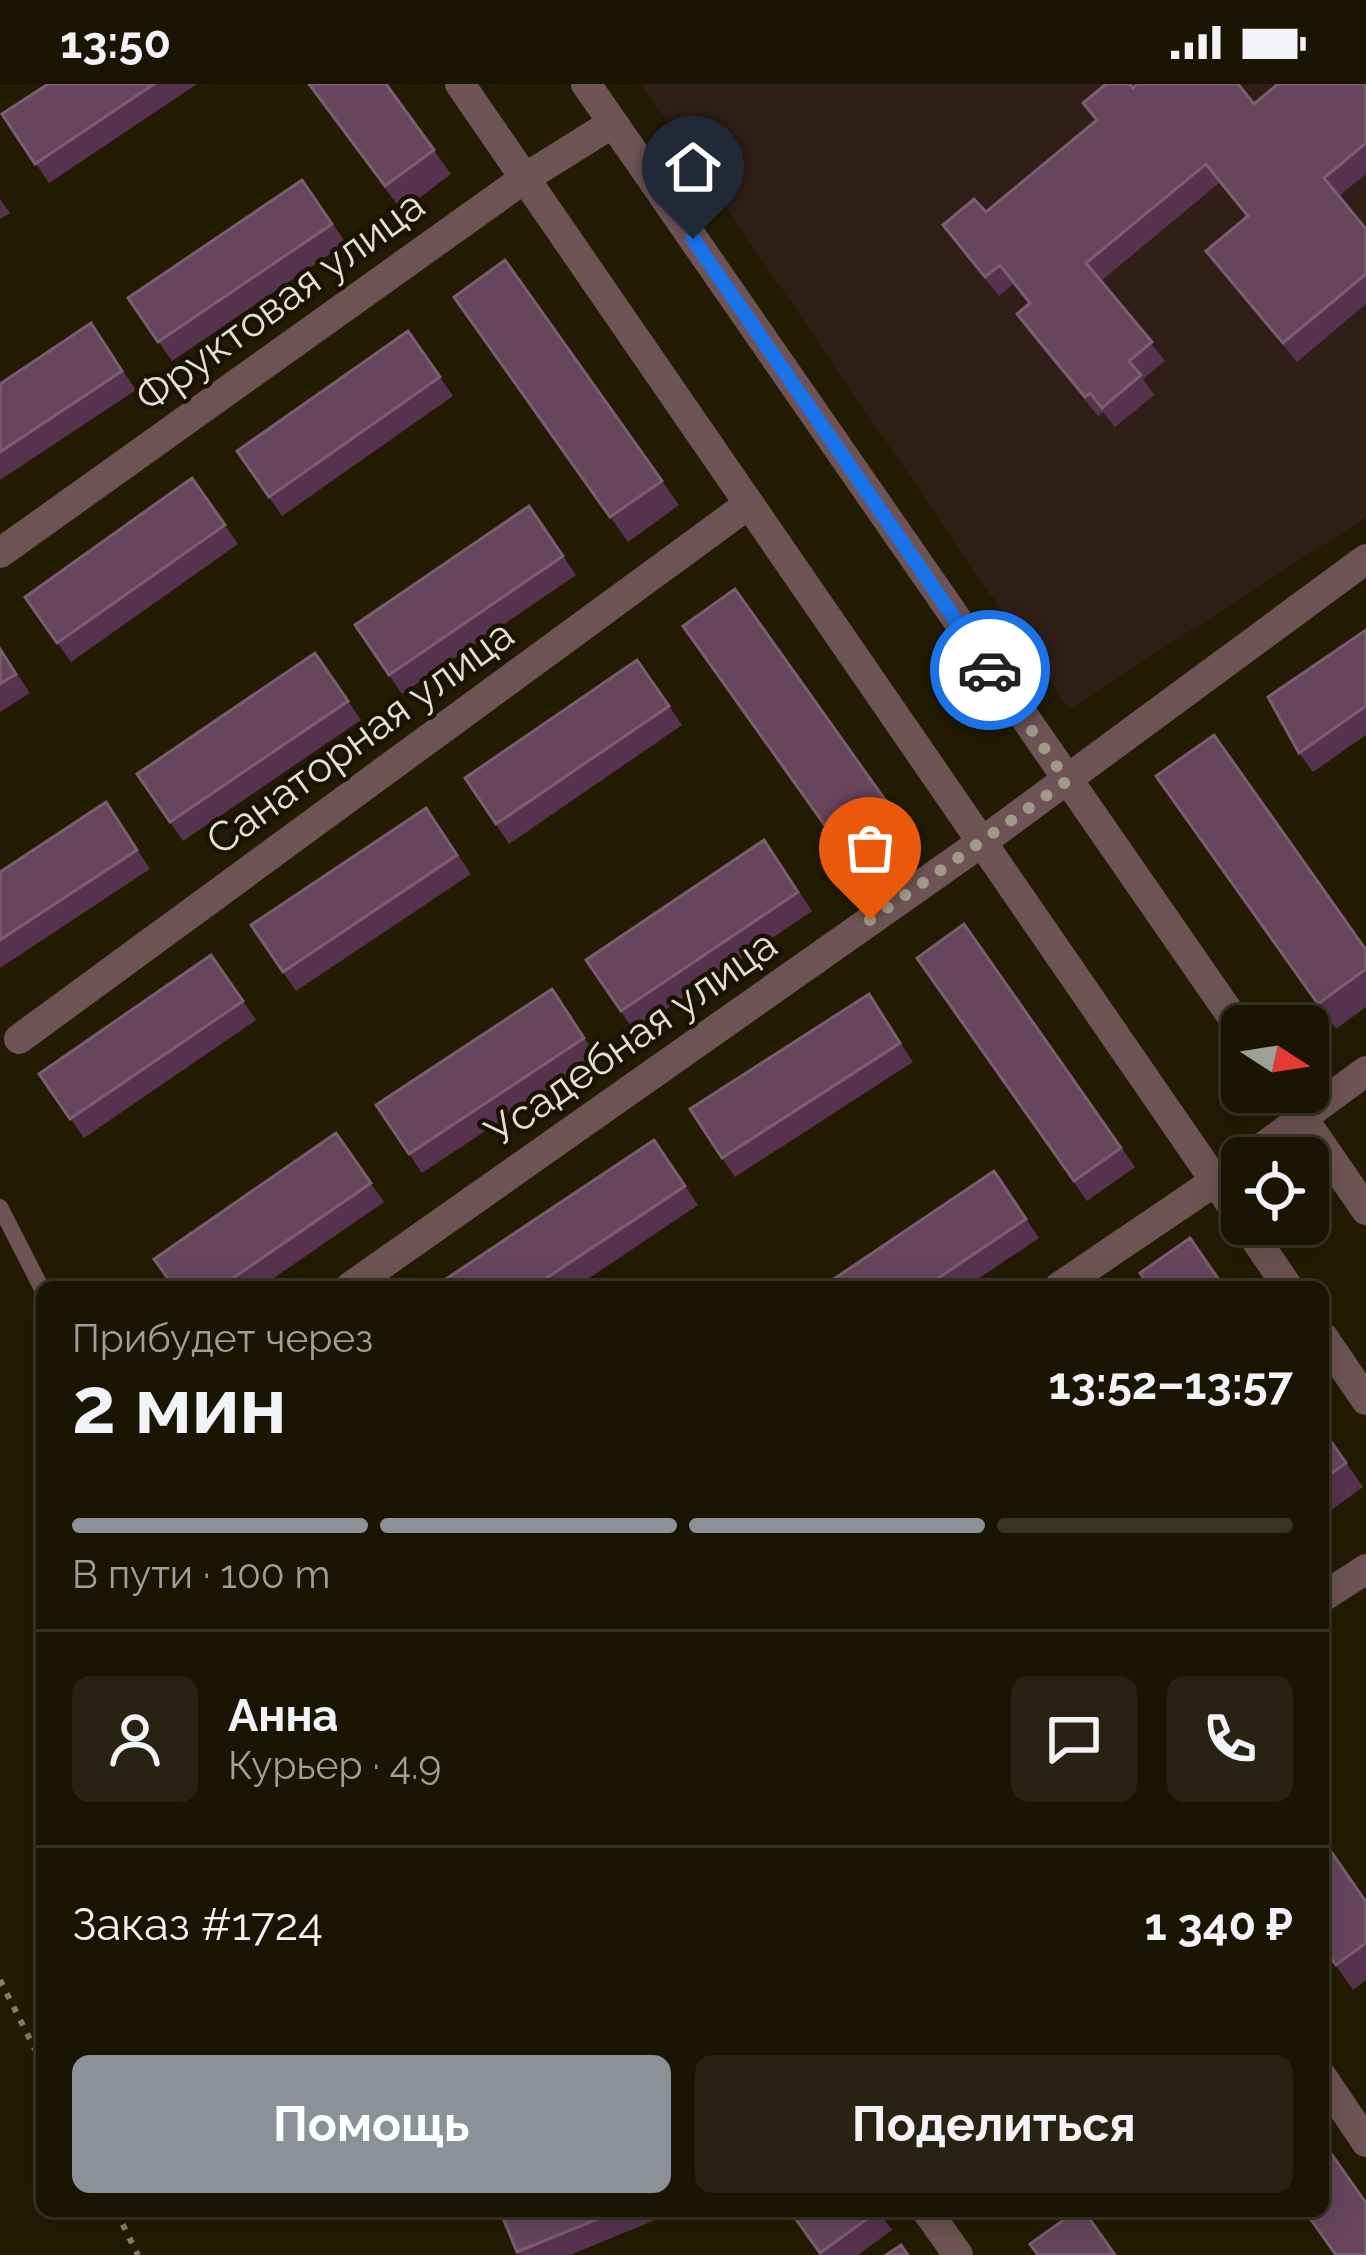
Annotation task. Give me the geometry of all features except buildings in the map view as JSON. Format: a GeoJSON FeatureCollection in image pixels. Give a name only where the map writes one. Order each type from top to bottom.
{"type":"FeatureCollection","features":[{"type":"Feature","properties":{"kind":"street"},"geometry":{"type":"LineString","coordinates":[[460,84],[1221,1189]]}},
{"type":"Feature","properties":{"kind":"street"},"geometry":{"type":"LineString","coordinates":[[586,84],[1224,1005]]}},
{"type":"Feature","properties":{"kind":"street","name":"Фруктовая улица"},"geometry":{"type":"LineString","coordinates":[[0,554],[525,178],[613,123]]}},
{"type":"Feature","properties":{"kind":"street","name":"Санаторная улица"},"geometry":{"type":"LineString","coordinates":[[19,1039],[749,504]]}},
{"type":"Feature","properties":{"kind":"street","name":"Усадебная улица"},"geometry":{"type":"LineString","coordinates":[[359,1281],[982,842],[1366,559]]}},
{"type":"Feature","properties":{"kind":"street"},"geometry":{"type":"LineString","coordinates":[[1329,1088],[1366,1071]]}},
{"type":"Feature","properties":{"kind":"street"},"geometry":{"type":"LineString","coordinates":[[1265,1137],[1285,1113]]}},
{"type":"Feature","properties":{"kind":"street"},"geometry":{"type":"LineString","coordinates":[[1299,1113],[1366,1210]]}},
{"type":"Feature","properties":{"kind":"street"},"geometry":{"type":"LineString","coordinates":[[1068,1281],[1221,1180]]}},
{"type":"Feature","properties":{"kind":"street"},"geometry":{"type":"LineString","coordinates":[[1260,1245],[1284,1281]]}},
{"type":"Feature","properties":{"kind":"street"},"geometry":{"type":"LineString","coordinates":[[1329,1346],[1366,1400]]}},
{"type":"Feature","properties":{"kind":"street"},"geometry":{"type":"LineString","coordinates":[[1329,1594],[1366,1569]]}},
{"type":"Feature","properties":{"kind":"street"},"geometry":{"type":"LineString","coordinates":[[1329,2087],[1366,2142]]}},
{"type":"Feature","properties":{"kind":"street"},"geometry":{"type":"LineString","coordinates":[[931,2217],[958,2255]]}},
{"type":"Feature","properties":{"kind":"lane"},"geometry":{"type":"LineString","coordinates":[[0,1207],[38,1281]]}},
{"type":"Feature","properties":{"kind":"path"},"geometry":{"type":"LineString","coordinates":[[0,1980],[36,2051]]}},
{"type":"Feature","properties":{"kind":"path"},"geometry":{"type":"LineString","coordinates":[[119,2217],[138,2255]]}},
{"type":"Feature","properties":{"kind":"shaded area"},"geometry":{"type":"Polygon","coordinates":[[[642,84],[1366,84],[1366,517],[1069,709],[642,84]]]}},
{"type":"Feature","properties":{"kind":"way so far"},"geometry":{"type":"LineString","coordinates":[[870,920],[1067,781],[990,670]]}},
{"type":"Feature","properties":{"kind":"route"},"geometry":{"type":"LineString","coordinates":[[693,239],[990,670]]}}]}
